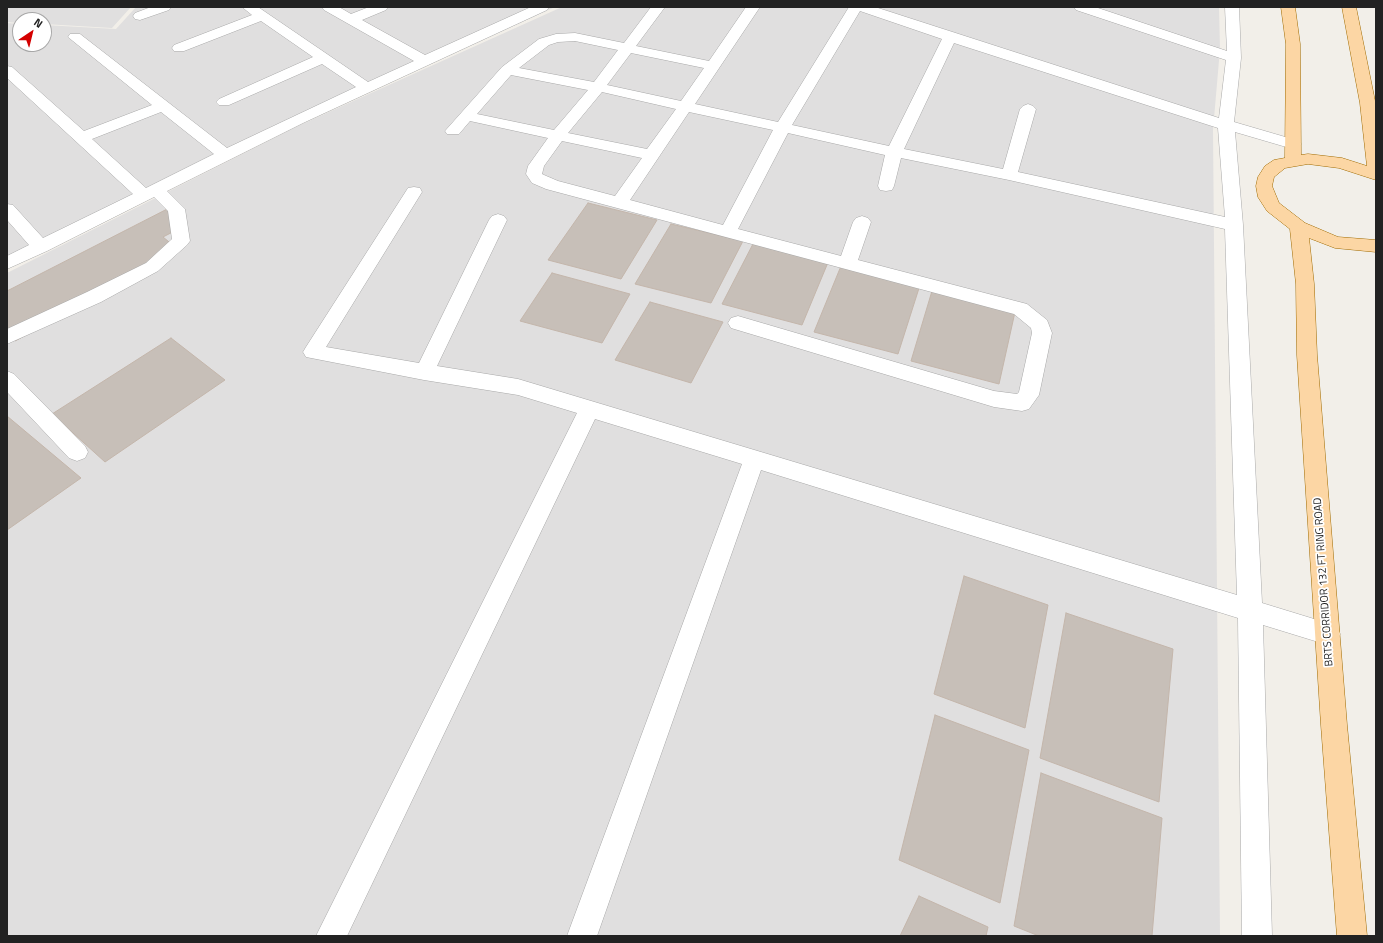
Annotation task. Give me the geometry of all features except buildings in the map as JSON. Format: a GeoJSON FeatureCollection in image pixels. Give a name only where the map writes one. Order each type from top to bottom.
{"type":"FeatureCollection","features":[{"type":"Feature","properties":{"kind":"main road"},"geometry":{"type":"LineString","coordinates":[[1288,7],[1293,44],[1293,152],[1271,170],[1266,177],[1264,186],[1267,197],[1274,207],[1299,227],[1316,236],[1354,246],[1376,246]]}},
{"type":"Feature","properties":{"kind":"main road"},"geometry":{"type":"LineString","coordinates":[[1293,152],[1313,159],[1342,163],[1376,175],[1368,103],[1349,7]]}},
{"type":"Feature","properties":{"kind":"main road","name":"BRTS CORRIDOR 132 FT RING ROAD"},"geometry":{"type":"LineString","coordinates":[[1299,227],[1305,284],[1308,362],[1334,725],[1352,936]]}},
{"type":"Feature","properties":{"kind":"street"},"geometry":{"type":"LineString","coordinates":[[140,16],[164,7]]}},
{"type":"Feature","properties":{"kind":"street"},"geometry":{"type":"LineString","coordinates":[[249,7],[367,88]]}},
{"type":"Feature","properties":{"kind":"street"},"geometry":{"type":"LineString","coordinates":[[329,7],[425,61]]}},
{"type":"Feature","properties":{"kind":"street"},"geometry":{"type":"LineString","coordinates":[[351,19],[381,7]]}},
{"type":"Feature","properties":{"kind":"street"},"geometry":{"type":"LineString","coordinates":[[7,263],[225,155],[542,7]]}},
{"type":"Feature","properties":{"kind":"street"},"geometry":{"type":"LineString","coordinates":[[658,7],[598,87],[557,136],[536,166],[534,174],[538,179],[552,185],[848,262],[1020,309],[1032,317],[1040,325],[1042,333],[1029,395],[1022,403],[994,400],[738,323]]}},
{"type":"Feature","properties":{"kind":"street"},"geometry":{"type":"LineString","coordinates":[[619,203],[753,7]]}},
{"type":"Feature","properties":{"kind":"street"},"geometry":{"type":"LineString","coordinates":[[728,232],[783,128],[856,7]]}},
{"type":"Feature","properties":{"kind":"street"},"geometry":{"type":"LineString","coordinates":[[862,7],[950,38],[1226,124],[1293,152]]}},
{"type":"Feature","properties":{"kind":"street"},"geometry":{"type":"LineString","coordinates":[[1080,7],[1121,14],[1234,58]]}},
{"type":"Feature","properties":{"kind":"street"},"geometry":{"type":"LineString","coordinates":[[1232,7],[1234,58],[1226,124],[1234,225],[1250,612],[1257,936]]}},
{"type":"Feature","properties":{"kind":"street"},"geometry":{"type":"LineString","coordinates":[[179,48],[262,16]]}},
{"type":"Feature","properties":{"kind":"street"},"geometry":{"type":"LineString","coordinates":[[75,37],[225,155]]}},
{"type":"Feature","properties":{"kind":"street"},"geometry":{"type":"LineString","coordinates":[[453,131],[507,70],[544,42],[556,38],[575,37],[714,66]]}},
{"type":"Feature","properties":{"kind":"street"},"geometry":{"type":"LineString","coordinates":[[886,186],[894,152],[950,38]]}},
{"type":"Feature","properties":{"kind":"street"},"geometry":{"type":"LineString","coordinates":[[224,102],[323,58]]}},
{"type":"Feature","properties":{"kind":"street"},"geometry":{"type":"LineString","coordinates":[[7,70],[81,138],[150,193],[176,209],[181,241],[152,267],[94,297],[7,337]]}},
{"type":"Feature","properties":{"kind":"street"},"geometry":{"type":"LineString","coordinates":[[507,70],[598,87],[1234,225]]}},
{"type":"Feature","properties":{"kind":"street"},"geometry":{"type":"LineString","coordinates":[[81,138],[162,106]]}},
{"type":"Feature","properties":{"kind":"street"},"geometry":{"type":"LineString","coordinates":[[1009,175],[1028,109]]}},
{"type":"Feature","properties":{"kind":"street"},"geometry":{"type":"LineString","coordinates":[[466,116],[651,155]]}},
{"type":"Feature","properties":{"kind":"street"},"geometry":{"type":"LineString","coordinates":[[414,192],[313,352],[518,387],[1250,612],[1328,634]]}},
{"type":"Feature","properties":{"kind":"street"},"geometry":{"type":"LineString","coordinates":[[7,209],[41,247]]}},
{"type":"Feature","properties":{"kind":"street"},"geometry":{"type":"LineString","coordinates":[[424,372],[498,220]]}},
{"type":"Feature","properties":{"kind":"street"},"geometry":{"type":"LineString","coordinates":[[848,262],[862,222]]}},
{"type":"Feature","properties":{"kind":"street"},"geometry":{"type":"LineString","coordinates":[[7,380],[77,452]]}},
{"type":"Feature","properties":{"kind":"street"},"geometry":{"type":"LineString","coordinates":[[331,936],[589,409]]}},
{"type":"Feature","properties":{"kind":"street"},"geometry":{"type":"LineString","coordinates":[[582,936],[754,460]]}},
{"type":"Feature","properties":{"kind":"shaded area"},"geometry":{"type":"Polygon","coordinates":[[[7,7],[131,7],[112,28],[52,24],[52,12],[12,12],[12,22],[7,22],[7,7]]]}},
{"type":"Feature","properties":{"kind":"shaded area"},"geometry":{"type":"Polygon","coordinates":[[[136,7],[555,7],[298,123],[7,265],[7,23],[12,23],[12,52],[52,52],[52,25],[116,29],[136,7]]]}},
{"type":"Feature","properties":{"kind":"shaded area"},"geometry":{"type":"Polygon","coordinates":[[[562,7],[1219,7],[1220,49],[1213,130],[1220,936],[7,936],[7,273],[300,125],[562,7]]]}}]}
